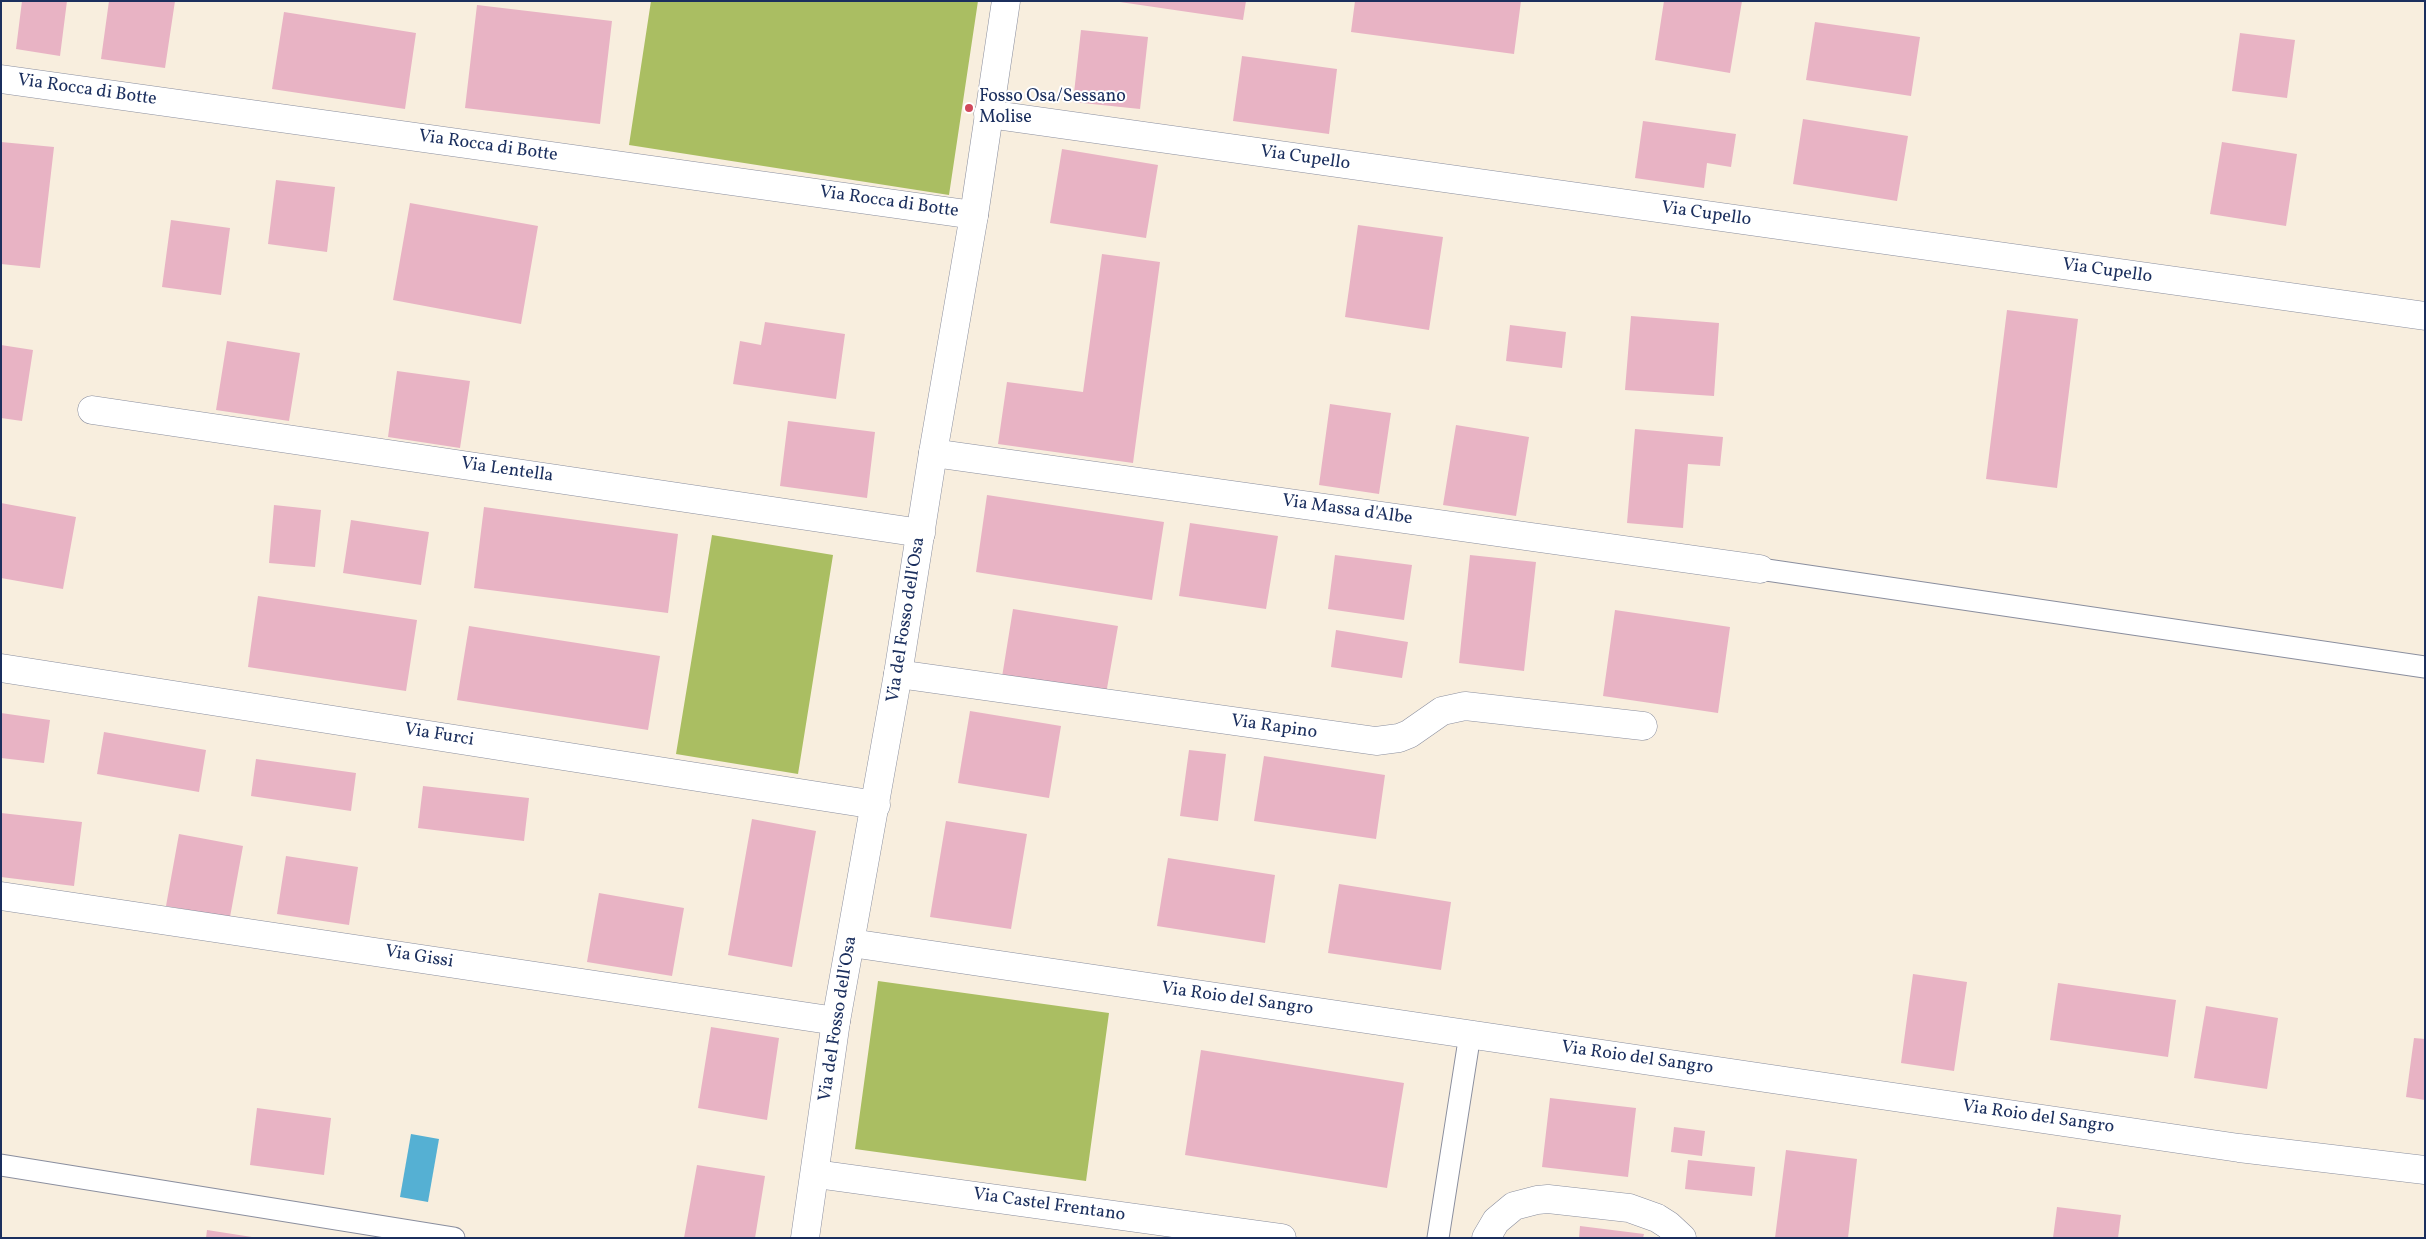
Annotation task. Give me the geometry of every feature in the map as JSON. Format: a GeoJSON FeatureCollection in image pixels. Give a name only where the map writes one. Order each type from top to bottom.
{"type":"FeatureCollection","features":[{"type":"Feature","properties":{"kind":"street","name":"Via del Fosso dell'Osa"},"geometry":{"type":"LineString","coordinates":[[805,1238],[816,1174],[836,1021],[876,805],[922,533],[933,453],[974,215],[1006,1]]}},
{"type":"Feature","properties":{"kind":"street","name":"Via Rocca di Botte"},"geometry":{"type":"LineString","coordinates":[[1,79],[974,215]]}},
{"type":"Feature","properties":{"kind":"street","name":"Via Cupello"},"geometry":{"type":"LineString","coordinates":[[988,114],[2425,316]]}},
{"type":"Feature","properties":{"kind":"street","name":"Via Lentella"},"geometry":{"type":"LineString","coordinates":[[92,410],[922,533]]}},
{"type":"Feature","properties":{"kind":"street","name":"Via Massa d'Albe"},"geometry":{"type":"LineString","coordinates":[[933,453],[1760,569]]}},
{"type":"Feature","properties":{"kind":"street","name":"Via Furci"},"geometry":{"type":"LineString","coordinates":[[1,668],[876,805]]}},
{"type":"Feature","properties":{"kind":"street","name":"Via Rapino"},"geometry":{"type":"LineString","coordinates":[[898,674],[1376,742],[1410,734],[1442,711],[1465,706],[1643,726]]}},
{"type":"Feature","properties":{"kind":"street","name":"Via Gissi"},"geometry":{"type":"LineString","coordinates":[[1,896],[836,1021]]}},
{"type":"Feature","properties":{"kind":"street","name":"Via Roio del Sangro"},"geometry":{"type":"LineString","coordinates":[[851,943],[2229,1146],[2425,1170]]}},
{"type":"Feature","properties":{"kind":"street","name":"Via Castel Frentano"},"geometry":{"type":"LineString","coordinates":[[816,1174],[1282,1238]]}},
{"type":"Feature","properties":{"kind":"street"},"geometry":{"type":"LineString","coordinates":[[1486,1238],[1496,1222],[1514,1206],[1548,1199],[1629,1208],[1656,1218],[1668,1225],[1682,1238]]}},
{"type":"Feature","properties":{"kind":"lane"},"geometry":{"type":"LineString","coordinates":[[1760,569],[2425,667]]}},
{"type":"Feature","properties":{"kind":"lane"},"geometry":{"type":"LineString","coordinates":[[1438,1238],[1470,1034]]}},
{"type":"Feature","properties":{"kind":"lane"},"geometry":{"type":"LineString","coordinates":[[1,1165],[454,1238]]}},
{"type":"Feature","properties":{"kind":"green space"},"geometry":{"type":"Polygon","coordinates":[[[651,1],[978,1],[949,195],[629,145],[651,1]]]}},
{"type":"Feature","properties":{"kind":"green space"},"geometry":{"type":"Polygon","coordinates":[[[712,535],[833,555],[798,774],[676,754],[712,535]]]}},
{"type":"Feature","properties":{"kind":"green space"},"geometry":{"type":"Polygon","coordinates":[[[878,981],[1109,1013],[1086,1181],[855,1149],[878,981]]]}},
{"type":"Feature","properties":{"kind":"water"},"geometry":{"type":"Polygon","coordinates":[[[411,1134],[439,1139],[428,1202],[400,1197],[411,1134]]]}},
{"type":"Feature","properties":{"kind":"building"},"geometry":{"type":"Polygon","coordinates":[[[22,1],[67,1],[60,56],[16,49],[22,1]]]}},
{"type":"Feature","properties":{"kind":"building"},"geometry":{"type":"Polygon","coordinates":[[[109,1],[175,1],[165,68],[101,59],[109,1]]]}},
{"type":"Feature","properties":{"kind":"building"},"geometry":{"type":"Polygon","coordinates":[[[1113,1],[1246,1],[1243,20],[1113,1]]]}},
{"type":"Feature","properties":{"kind":"building"},"geometry":{"type":"Polygon","coordinates":[[[1355,1],[1521,1],[1514,54],[1351,32],[1355,1]]]}},
{"type":"Feature","properties":{"kind":"building"},"geometry":{"type":"Polygon","coordinates":[[[1664,1],[1742,1],[1730,73],[1655,60],[1664,1]]]}},
{"type":"Feature","properties":{"kind":"building"},"geometry":{"type":"Polygon","coordinates":[[[477,5],[612,21],[600,124],[465,108],[477,5]]]}},
{"type":"Feature","properties":{"kind":"building"},"geometry":{"type":"Polygon","coordinates":[[[284,12],[416,33],[405,109],[272,89],[284,12]]]}},
{"type":"Feature","properties":{"kind":"building"},"geometry":{"type":"Polygon","coordinates":[[[1815,22],[1920,37],[1911,96],[1806,80],[1815,22]]]}},
{"type":"Feature","properties":{"kind":"building"},"geometry":{"type":"Polygon","coordinates":[[[1081,30],[1148,37],[1140,109],[1073,102],[1081,30]]]}},
{"type":"Feature","properties":{"kind":"building"},"geometry":{"type":"Polygon","coordinates":[[[2240,33],[2295,40],[2287,98],[2232,91],[2240,33]]]}},
{"type":"Feature","properties":{"kind":"building"},"geometry":{"type":"Polygon","coordinates":[[[1242,56],[1337,69],[1329,134],[1233,121],[1242,56]]]}},
{"type":"Feature","properties":{"kind":"building"},"geometry":{"type":"Polygon","coordinates":[[[1803,119],[1908,136],[1897,201],[1793,184],[1803,119]]]}},
{"type":"Feature","properties":{"kind":"building"},"geometry":{"type":"Polygon","coordinates":[[[1643,121],[1736,134],[1731,167],[1707,163],[1704,188],[1635,178],[1643,121]]]}},
{"type":"Feature","properties":{"kind":"building"},"geometry":{"type":"Polygon","coordinates":[[[1,142],[54,147],[40,268],[1,264],[1,142]]]}},
{"type":"Feature","properties":{"kind":"building"},"geometry":{"type":"Polygon","coordinates":[[[2222,142],[2297,154],[2286,226],[2210,214],[2222,142]]]}},
{"type":"Feature","properties":{"kind":"building"},"geometry":{"type":"Polygon","coordinates":[[[1062,149],[1158,165],[1146,238],[1050,223],[1062,149]]]}},
{"type":"Feature","properties":{"kind":"building"},"geometry":{"type":"Polygon","coordinates":[[[276,180],[335,187],[327,252],[268,244],[276,180]]]}},
{"type":"Feature","properties":{"kind":"building"},"geometry":{"type":"Polygon","coordinates":[[[410,203],[538,226],[521,324],[393,300],[410,203]]]}},
{"type":"Feature","properties":{"kind":"building"},"geometry":{"type":"Polygon","coordinates":[[[171,220],[230,228],[221,295],[162,287],[171,220]]]}},
{"type":"Feature","properties":{"kind":"building"},"geometry":{"type":"Polygon","coordinates":[[[1358,225],[1443,237],[1429,330],[1345,317],[1358,225]]]}},
{"type":"Feature","properties":{"kind":"building"},"geometry":{"type":"Polygon","coordinates":[[[1102,254],[1160,262],[1133,463],[998,444],[1007,382],[1083,392],[1102,254]]]}},
{"type":"Feature","properties":{"kind":"building"},"geometry":{"type":"Polygon","coordinates":[[[2007,310],[2078,319],[2057,488],[1986,479],[2007,310]]]}},
{"type":"Feature","properties":{"kind":"building"},"geometry":{"type":"Polygon","coordinates":[[[1631,316],[1719,323],[1714,396],[1625,390],[1631,316]]]}},
{"type":"Feature","properties":{"kind":"building"},"geometry":{"type":"Polygon","coordinates":[[[765,322],[845,334],[836,399],[733,384],[740,341],[761,345],[765,322]]]}},
{"type":"Feature","properties":{"kind":"building"},"geometry":{"type":"Polygon","coordinates":[[[1510,325],[1566,332],[1562,368],[1506,361],[1510,325]]]}},
{"type":"Feature","properties":{"kind":"building"},"geometry":{"type":"Polygon","coordinates":[[[227,341],[300,353],[289,421],[216,410],[227,341]]]}},
{"type":"Feature","properties":{"kind":"building"},"geometry":{"type":"Polygon","coordinates":[[[1,345],[33,350],[22,421],[1,418],[1,345]]]}},
{"type":"Feature","properties":{"kind":"building"},"geometry":{"type":"Polygon","coordinates":[[[397,371],[470,381],[460,448],[388,437],[397,371]]]}},
{"type":"Feature","properties":{"kind":"building"},"geometry":{"type":"Polygon","coordinates":[[[1330,404],[1391,413],[1379,494],[1319,485],[1330,404]]]}},
{"type":"Feature","properties":{"kind":"building"},"geometry":{"type":"Polygon","coordinates":[[[788,421],[875,432],[867,498],[780,486],[788,421]]]}},
{"type":"Feature","properties":{"kind":"building"},"geometry":{"type":"Polygon","coordinates":[[[1456,425],[1529,437],[1516,516],[1443,505],[1456,425]]]}},
{"type":"Feature","properties":{"kind":"building"},"geometry":{"type":"Polygon","coordinates":[[[1635,429],[1723,437],[1720,466],[1688,464],[1683,528],[1627,523],[1635,429]]]}},
{"type":"Feature","properties":{"kind":"building"},"geometry":{"type":"Polygon","coordinates":[[[987,495],[1164,522],[1152,600],[976,572],[987,495]]]}},
{"type":"Feature","properties":{"kind":"building"},"geometry":{"type":"Polygon","coordinates":[[[1,503],[76,517],[63,589],[1,578],[1,503]]]}},
{"type":"Feature","properties":{"kind":"building"},"geometry":{"type":"Polygon","coordinates":[[[274,505],[321,510],[315,567],[269,563],[274,505]]]}},
{"type":"Feature","properties":{"kind":"building"},"geometry":{"type":"Polygon","coordinates":[[[484,507],[678,534],[668,613],[474,588],[484,507]]]}},
{"type":"Feature","properties":{"kind":"building"},"geometry":{"type":"Polygon","coordinates":[[[351,520],[429,532],[421,585],[343,573],[351,520]]]}},
{"type":"Feature","properties":{"kind":"building"},"geometry":{"type":"Polygon","coordinates":[[[1190,523],[1278,536],[1266,609],[1179,596],[1190,523]]]}},
{"type":"Feature","properties":{"kind":"building"},"geometry":{"type":"Polygon","coordinates":[[[1335,555],[1412,565],[1404,620],[1328,609],[1335,555]]]}},
{"type":"Feature","properties":{"kind":"building"},"geometry":{"type":"Polygon","coordinates":[[[1470,555],[1536,562],[1524,671],[1459,663],[1470,555]]]}},
{"type":"Feature","properties":{"kind":"building"},"geometry":{"type":"Polygon","coordinates":[[[258,596],[417,620],[406,691],[248,667],[258,596]]]}},
{"type":"Feature","properties":{"kind":"building"},"geometry":{"type":"Polygon","coordinates":[[[1013,609],[1118,626],[1106,694],[1002,677],[1013,609]]]}},
{"type":"Feature","properties":{"kind":"building"},"geometry":{"type":"Polygon","coordinates":[[[1615,610],[1730,627],[1718,713],[1603,696],[1615,610]]]}},
{"type":"Feature","properties":{"kind":"building"},"geometry":{"type":"Polygon","coordinates":[[[469,626],[660,656],[648,730],[457,700],[469,626]]]}},
{"type":"Feature","properties":{"kind":"building"},"geometry":{"type":"Polygon","coordinates":[[[1336,630],[1408,642],[1402,678],[1331,667],[1336,630]]]}},
{"type":"Feature","properties":{"kind":"building"},"geometry":{"type":"Polygon","coordinates":[[[970,711],[1061,726],[1049,798],[958,783],[970,711]]]}},
{"type":"Feature","properties":{"kind":"building"},"geometry":{"type":"Polygon","coordinates":[[[1,713],[50,720],[44,763],[1,758],[1,713]]]}},
{"type":"Feature","properties":{"kind":"building"},"geometry":{"type":"Polygon","coordinates":[[[104,732],[206,750],[199,792],[97,774],[104,732]]]}},
{"type":"Feature","properties":{"kind":"building"},"geometry":{"type":"Polygon","coordinates":[[[1189,750],[1226,754],[1218,821],[1180,816],[1189,750]]]}},
{"type":"Feature","properties":{"kind":"building"},"geometry":{"type":"Polygon","coordinates":[[[1264,756],[1385,775],[1376,839],[1254,821],[1264,756]]]}},
{"type":"Feature","properties":{"kind":"building"},"geometry":{"type":"Polygon","coordinates":[[[256,759],[356,773],[351,811],[251,796],[256,759]]]}},
{"type":"Feature","properties":{"kind":"building"},"geometry":{"type":"Polygon","coordinates":[[[423,786],[529,798],[524,841],[418,828],[423,786]]]}},
{"type":"Feature","properties":{"kind":"building"},"geometry":{"type":"Polygon","coordinates":[[[1,813],[82,822],[74,886],[1,877],[1,813]]]}},
{"type":"Feature","properties":{"kind":"building"},"geometry":{"type":"Polygon","coordinates":[[[752,819],[816,831],[792,967],[728,955],[752,819]]]}},
{"type":"Feature","properties":{"kind":"building"},"geometry":{"type":"Polygon","coordinates":[[[946,821],[1027,834],[1011,929],[930,917],[946,821]]]}},
{"type":"Feature","properties":{"kind":"building"},"geometry":{"type":"Polygon","coordinates":[[[179,834],[243,846],[230,917],[166,906],[179,834]]]}},
{"type":"Feature","properties":{"kind":"building"},"geometry":{"type":"Polygon","coordinates":[[[286,856],[358,867],[349,925],[277,914],[286,856]]]}},
{"type":"Feature","properties":{"kind":"building"},"geometry":{"type":"Polygon","coordinates":[[[1168,858],[1275,875],[1265,943],[1157,926],[1168,858]]]}},
{"type":"Feature","properties":{"kind":"building"},"geometry":{"type":"Polygon","coordinates":[[[1339,884],[1451,902],[1441,970],[1328,953],[1339,884]]]}},
{"type":"Feature","properties":{"kind":"building"},"geometry":{"type":"Polygon","coordinates":[[[599,893],[684,908],[672,976],[587,962],[599,893]]]}},
{"type":"Feature","properties":{"kind":"building"},"geometry":{"type":"Polygon","coordinates":[[[1913,974],[1967,982],[1954,1071],[1901,1063],[1913,974]]]}},
{"type":"Feature","properties":{"kind":"building"},"geometry":{"type":"Polygon","coordinates":[[[2058,983],[2176,1000],[2168,1057],[2050,1040],[2058,983]]]}},
{"type":"Feature","properties":{"kind":"building"},"geometry":{"type":"Polygon","coordinates":[[[2206,1006],[2278,1018],[2267,1089],[2194,1078],[2206,1006]]]}},
{"type":"Feature","properties":{"kind":"building"},"geometry":{"type":"Polygon","coordinates":[[[711,1027],[779,1038],[767,1120],[698,1108],[711,1027]]]}},
{"type":"Feature","properties":{"kind":"building"},"geometry":{"type":"Polygon","coordinates":[[[2414,1038],[2425,1039],[2425,1100],[2406,1097],[2414,1038]]]}},
{"type":"Feature","properties":{"kind":"building"},"geometry":{"type":"Polygon","coordinates":[[[1201,1050],[1404,1083],[1387,1188],[1185,1155],[1201,1050]]]}},
{"type":"Feature","properties":{"kind":"building"},"geometry":{"type":"Polygon","coordinates":[[[1550,1098],[1636,1108],[1628,1177],[1542,1167],[1550,1098]]]}},
{"type":"Feature","properties":{"kind":"building"},"geometry":{"type":"Polygon","coordinates":[[[257,1108],[331,1118],[324,1175],[250,1165],[257,1108]]]}},
{"type":"Feature","properties":{"kind":"building"},"geometry":{"type":"Polygon","coordinates":[[[1674,1127],[1705,1131],[1702,1156],[1671,1152],[1674,1127]]]}},
{"type":"Feature","properties":{"kind":"building"},"geometry":{"type":"Polygon","coordinates":[[[1786,1150],[1857,1159],[1848,1238],[1775,1238],[1786,1150]]]}},
{"type":"Feature","properties":{"kind":"building"},"geometry":{"type":"Polygon","coordinates":[[[1688,1160],[1755,1167],[1752,1196],[1685,1189],[1688,1160]]]}},
{"type":"Feature","properties":{"kind":"building"},"geometry":{"type":"Polygon","coordinates":[[[697,1165],[765,1176],[755,1238],[684,1238],[697,1165]]]}},
{"type":"Feature","properties":{"kind":"building"},"geometry":{"type":"Polygon","coordinates":[[[2057,1207],[2121,1215],[2118,1238],[2053,1238],[2057,1207]]]}},
{"type":"Feature","properties":{"kind":"building"},"geometry":{"type":"Polygon","coordinates":[[[1580,1226],[1644,1234],[1643,1238],[1579,1238],[1580,1226]]]}},
{"type":"Feature","properties":{"kind":"building"},"geometry":{"type":"Polygon","coordinates":[[[207,1230],[252,1237],[252,1238],[206,1238],[207,1230]]]}},
{"type":"Feature","properties":{"kind":"place","name":"Fosso Osa/Sessano Molise"},"geometry":{"type":"Point","coordinates":[969,108]}}]}
